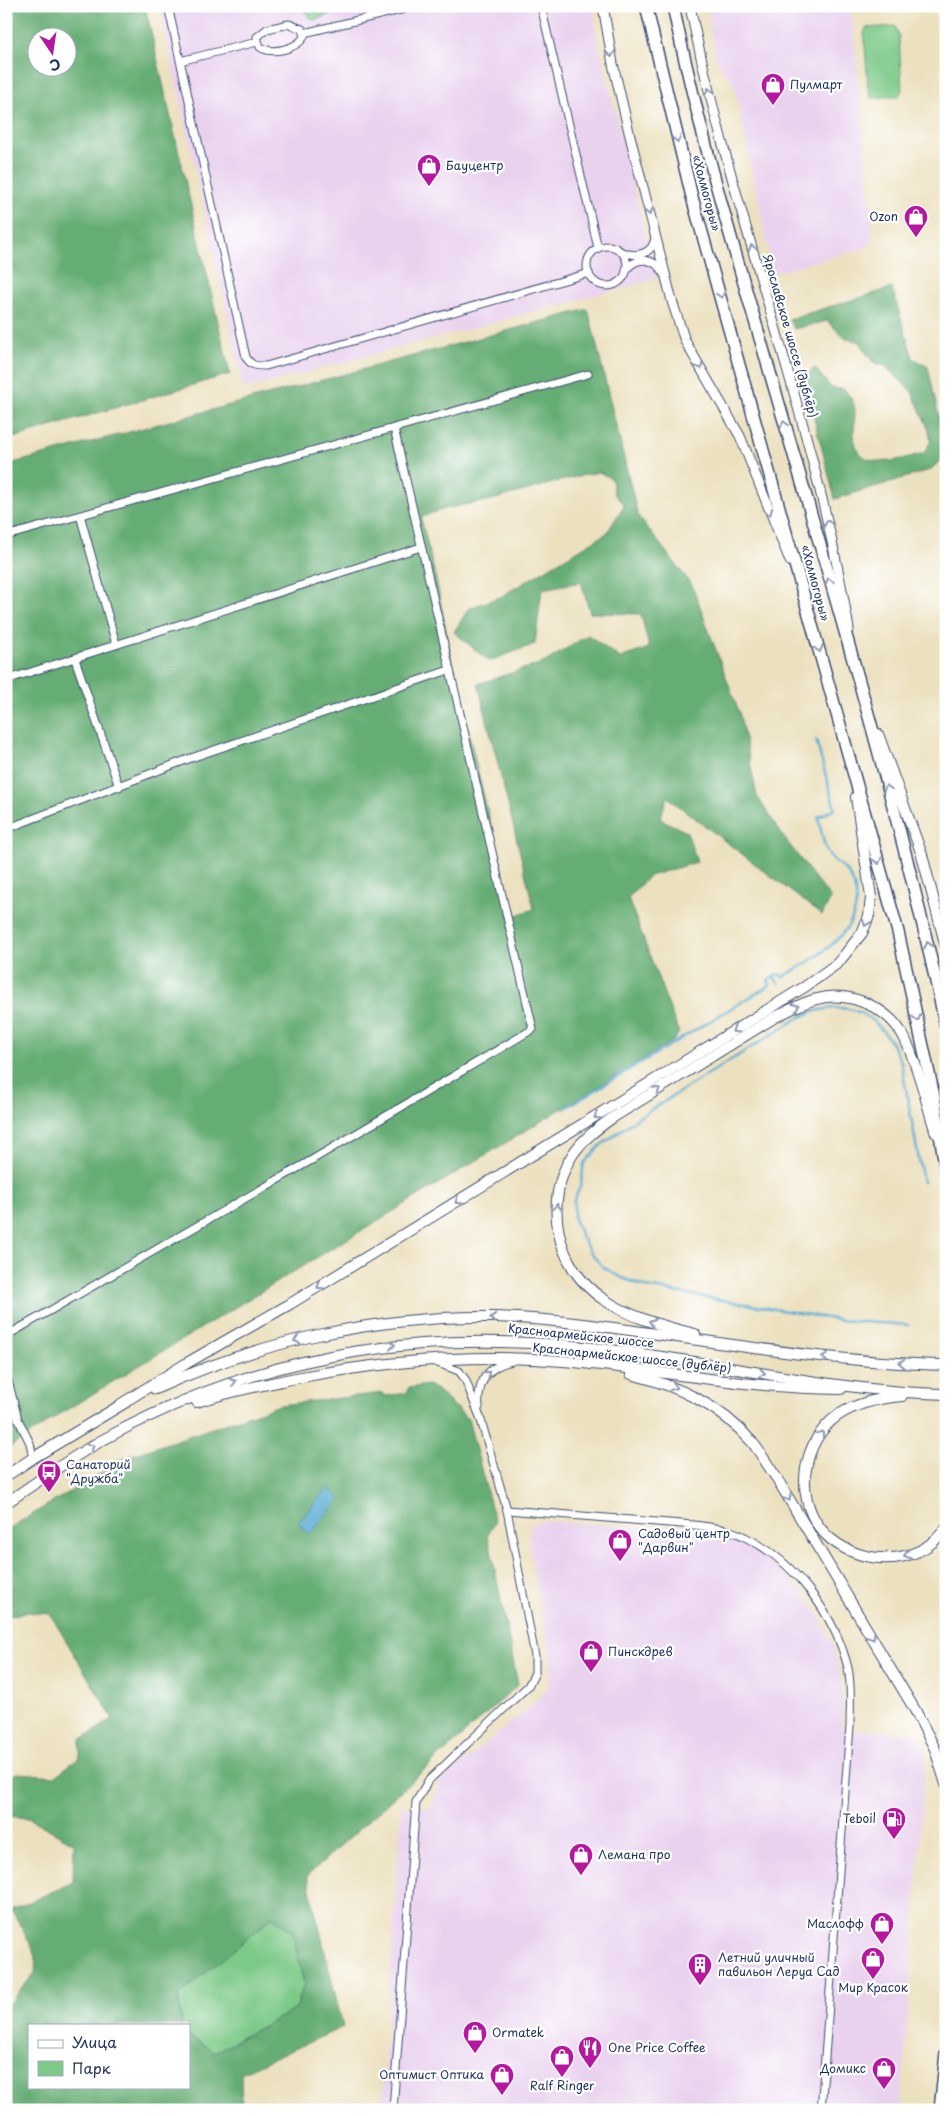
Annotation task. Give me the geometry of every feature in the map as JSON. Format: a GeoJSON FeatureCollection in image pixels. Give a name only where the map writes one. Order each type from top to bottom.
{"type":"FeatureCollection","features":[{"type":"Feature","properties":{"kind":"highway","name":"«Холмогоры»"},"geometry":{"type":"LineString","coordinates":[[646,6],[692,197],[898,932],[919,1026],[945,1167]]}},
{"type":"Feature","properties":{"kind":"highway","name":"«Холмогоры»"},"geometry":{"type":"LineString","coordinates":[[673,6],[716,186],[862,695],[930,951],[946,1027]]}},
{"type":"Feature","properties":{"kind":"highway"},"geometry":{"type":"LineString","coordinates":[[940,2110],[946,2053]]}},
{"type":"Feature","properties":{"kind":"main road"},"geometry":{"type":"LineString","coordinates":[[862,695],[922,855],[946,947]]}},
{"type":"Feature","properties":{"kind":"main road"},"geometry":{"type":"LineString","coordinates":[[122,1404],[187,1363],[290,1304],[677,1066],[806,986],[838,963],[862,933],[869,916],[871,897],[870,875],[846,746]]}},
{"type":"Feature","properties":{"kind":"main road"},"geometry":{"type":"LineString","coordinates":[[750,1347],[662,1326],[624,1312],[591,1290],[575,1272],[564,1252],[559,1233],[556,1212],[558,1188],[573,1153],[588,1136],[612,1118],[789,1010],[819,998],[838,997],[859,1000],[875,1007],[891,1020],[904,1037],[915,1064],[945,1167]]}},
{"type":"Feature","properties":{"kind":"main road","name":"Красноармейское шоссе"},"geometry":{"type":"LineString","coordinates":[[6,1476],[122,1404],[210,1366],[271,1346],[322,1334],[379,1324],[457,1318],[543,1320],[873,1362],[946,1365]]}},
{"type":"Feature","properties":{"kind":"main road","name":"Красноармейское шоссе"},"geometry":{"type":"LineString","coordinates":[[6,1502],[90,1447],[140,1420],[189,1398],[279,1367],[382,1346],[495,1340],[546,1342],[888,1390],[946,1394]]}},
{"type":"Feature","properties":{"kind":"main road","name":"Красноармейское шоссе (дублёр)"},"geometry":{"type":"LineString","coordinates":[[140,1420],[206,1399],[266,1384],[343,1369],[424,1359],[528,1359],[797,1389],[888,1390]]}},
{"type":"Feature","properties":{"kind":"main road"},"geometry":{"type":"LineString","coordinates":[[594,1365],[662,1382],[696,1397],[726,1417],[753,1442],[776,1477],[915,1710],[935,1749],[946,1784]]}},
{"type":"Feature","properties":{"kind":"main road"},"geometry":{"type":"LineString","coordinates":[[931,1393],[888,1397],[856,1406],[837,1417],[820,1433],[810,1452],[806,1469],[805,1490],[810,1509],[820,1528],[837,1544],[856,1554],[876,1558],[897,1558],[916,1552],[933,1542],[946,1528]]}},
{"type":"Feature","properties":{"kind":"street"},"geometry":{"type":"LineString","coordinates":[[168,6],[246,357],[249,363],[256,366],[275,363],[589,273]]}},
{"type":"Feature","properties":{"kind":"street"},"geometry":{"type":"LineString","coordinates":[[304,33],[417,6]]}},
{"type":"Feature","properties":{"kind":"street"},"geometry":{"type":"LineString","coordinates":[[541,6],[598,248]]}},
{"type":"Feature","properties":{"kind":"street"},"geometry":{"type":"LineString","coordinates":[[603,6],[613,64],[666,277],[685,341],[740,436],[778,536],[801,585]]}},
{"type":"Feature","properties":{"kind":"street","name":"Ярославское шоссе (дублёр)"},"geometry":{"type":"LineString","coordinates":[[690,6],[700,54],[743,218],[824,504],[843,591],[856,674]]}},
{"type":"Feature","properties":{"kind":"street"},"geometry":{"type":"LineString","coordinates":[[257,42],[257,37],[262,32],[289,24],[297,26],[304,33]]}},
{"type":"Feature","properties":{"kind":"street"},"geometry":{"type":"LineString","coordinates":[[257,42],[266,51],[272,51],[294,46],[301,41],[304,33]]}},
{"type":"Feature","properties":{"kind":"street"},"geometry":{"type":"LineString","coordinates":[[180,61],[257,42]]}},
{"type":"Feature","properties":{"kind":"street"},"geometry":{"type":"LineString","coordinates":[[655,233],[654,242],[648,251],[634,256],[611,246],[598,248],[589,259],[589,273],[599,283],[608,285],[621,279],[631,264],[646,259],[657,264],[666,277]]}},
{"type":"Feature","properties":{"kind":"street"},"geometry":{"type":"LineString","coordinates":[[622,252],[626,261],[626,271]]}},
{"type":"Feature","properties":{"kind":"street"},"geometry":{"type":"LineString","coordinates":[[6,536],[588,374]]}},
{"type":"Feature","properties":{"kind":"street"},"geometry":{"type":"LineString","coordinates":[[6,1336],[310,1161],[532,1029],[394,428]]}},
{"type":"Feature","properties":{"kind":"street"},"geometry":{"type":"LineString","coordinates":[[80,515],[116,644]]}},
{"type":"Feature","properties":{"kind":"street"},"geometry":{"type":"LineString","coordinates":[[6,680],[421,547]]}},
{"type":"Feature","properties":{"kind":"street"},"geometry":{"type":"LineString","coordinates":[[75,659],[119,787]]}},
{"type":"Feature","properties":{"kind":"street"},"geometry":{"type":"LineString","coordinates":[[6,829],[191,758],[449,670]]}},
{"type":"Feature","properties":{"kind":"street"},"geometry":{"type":"LineString","coordinates":[[394,2110],[416,1802],[428,1781],[528,1686],[535,1673],[535,1656],[507,1510],[480,1417],[465,1379],[459,1371],[424,1359]]}},
{"type":"Feature","properties":{"kind":"street"},"geometry":{"type":"LineString","coordinates":[[480,1417],[478,1394],[482,1380],[488,1371],[500,1364],[528,1359]]}},
{"type":"Feature","properties":{"kind":"street"},"geometry":{"type":"LineString","coordinates":[[6,1373],[18,1419],[30,1443],[33,1458]]}},
{"type":"Feature","properties":{"kind":"street"},"geometry":{"type":"LineString","coordinates":[[507,1510],[694,1524],[718,1528],[745,1536],[767,1549],[791,1569],[827,1616],[838,1638],[848,1669],[851,1690],[850,1730],[821,2110]]}},
{"type":"Feature","properties":{"kind":"shaded area"},"geometry":{"type":"Polygon","coordinates":[[[159,6],[593,6],[596,33],[656,279],[244,389],[159,6]]]}},
{"type":"Feature","properties":{"kind":"shaded area"},"geometry":{"type":"Polygon","coordinates":[[[707,6],[851,6],[873,234],[868,247],[773,273],[734,85],[715,58],[707,6]]]}},
{"type":"Feature","properties":{"kind":"shaded area"},"geometry":{"type":"Polygon","coordinates":[[[541,1521],[691,1530],[725,1536],[754,1548],[799,1588],[818,1614],[833,1645],[842,1687],[842,1729],[916,1734],[926,1754],[901,2110],[382,2110],[401,1806],[431,1808],[439,1782],[538,1700],[548,1687],[551,1660],[528,1543],[531,1525],[541,1521]]]}},
{"type":"Feature","properties":{"kind":"green space"},"geometry":{"type":"Polygon","coordinates":[[[6,6],[145,6],[230,374],[6,440],[6,6]]]}},
{"type":"Feature","properties":{"kind":"green space"},"geometry":{"type":"Polygon","coordinates":[[[340,6],[338,10],[315,20],[310,18],[302,7],[340,6]]]}},
{"type":"Feature","properties":{"kind":"green space"},"geometry":{"type":"Polygon","coordinates":[[[895,26],[899,36],[902,91],[898,97],[871,98],[868,88],[864,33],[866,28],[895,26]]]}},
{"type":"Feature","properties":{"kind":"green space"},"geometry":{"type":"Polygon","coordinates":[[[892,288],[913,358],[928,367],[946,450],[940,461],[930,470],[835,499],[803,376],[815,368],[831,388],[844,389],[852,399],[855,407],[855,443],[860,453],[868,459],[889,461],[924,453],[931,441],[928,428],[912,392],[885,366],[873,362],[858,341],[846,339],[827,321],[794,329],[789,319],[892,288]]]}},
{"type":"Feature","properties":{"kind":"green space"},"geometry":{"type":"Polygon","coordinates":[[[588,309],[638,516],[692,585],[740,715],[757,796],[785,839],[831,899],[822,915],[667,797],[660,819],[687,832],[697,862],[649,876],[628,898],[679,1033],[673,1041],[68,1409],[6,1450],[6,465],[588,309]],[[599,472],[495,499],[448,508],[421,518],[437,583],[454,673],[513,916],[534,909],[478,684],[545,662],[588,635],[620,658],[649,648],[641,614],[590,613],[581,582],[542,589],[535,644],[489,661],[454,632],[469,608],[500,597],[607,533],[624,505],[614,494],[612,479],[599,472]]]}},
{"type":"Feature","properties":{"kind":"green space"},"geometry":{"type":"Polygon","coordinates":[[[428,1385],[437,1390],[468,1419],[495,1522],[488,1535],[518,1685],[307,1876],[343,2027],[241,2073],[242,2110],[6,2110],[6,2007],[35,1973],[36,1955],[12,1910],[73,1882],[74,1843],[28,1818],[6,1816],[6,1777],[18,1773],[55,1776],[80,1757],[80,1740],[113,1719],[50,1614],[25,1612],[6,1617],[6,1530],[113,1466],[118,1460],[280,1405],[383,1393],[384,1396],[408,1393],[408,1388],[428,1385]],[[273,1917],[178,1996],[182,2024],[28,2024],[28,2088],[190,2088],[190,2037],[215,2052],[296,2009],[304,1984],[292,1931],[273,1917]]]}},
{"type":"Feature","properties":{"kind":"green space"},"geometry":{"type":"Polygon","coordinates":[[[273,1916],[292,1931],[304,1984],[296,2009],[214,2052],[190,2037],[190,2024],[182,2024],[178,1996],[273,1916]]]}},
{"type":"Feature","properties":{"kind":"water"},"geometry":{"type":"Polygon","coordinates":[[[328,1488],[340,1499],[310,1534],[298,1523],[328,1488]]]}},
{"type":"Feature","properties":{"kind":"waterway"},"geometry":{"type":"LineString","coordinates":[[564,1109],[770,985],[768,980],[779,974],[783,977],[811,960],[825,950],[848,927],[854,913],[856,897],[850,876],[829,855],[824,842],[818,817],[835,809],[816,740]]}},
{"type":"Feature","properties":{"kind":"waterway"},"geometry":{"type":"LineString","coordinates":[[774,977],[779,984]]}},
{"type":"Feature","properties":{"kind":"waterway"},"geometry":{"type":"LineString","coordinates":[[908,1325],[839,1320],[646,1287],[622,1278],[603,1267],[590,1252],[574,1219],[574,1200],[581,1185],[584,1163],[600,1146],[636,1119],[800,1017],[834,1008],[849,1009],[873,1021],[884,1032],[893,1046],[901,1062],[923,1182]]}},
{"type":"Feature","properties":{"kind":"place","name":"Пулмарт"},"geometry":{"type":"Point","coordinates":[773,106]}},
{"type":"Feature","properties":{"kind":"place","name":"Бауцентр"},"geometry":{"type":"Point","coordinates":[429,187]}},
{"type":"Feature","properties":{"kind":"place","name":"Ozon"},"geometry":{"type":"Point","coordinates":[916,238]}},
{"type":"Feature","properties":{"kind":"place","name":"Санаторий \"Дружба\""},"geometry":{"type":"Point","coordinates":[49,1493]}},
{"type":"Feature","properties":{"kind":"place","name":"Садовый центр \"Дарвин\""},"geometry":{"type":"Point","coordinates":[620,1562]}},
{"type":"Feature","properties":{"kind":"place","name":"Пинскдрев"},"geometry":{"type":"Point","coordinates":[591,1673]}},
{"type":"Feature","properties":{"kind":"place","name":"Teboil"},"geometry":{"type":"Point","coordinates":[894,1840]}},
{"type":"Feature","properties":{"kind":"place","name":"Лемана про"},"geometry":{"type":"Point","coordinates":[581,1876]}},
{"type":"Feature","properties":{"kind":"place","name":"Маслофф"},"geometry":{"type":"Point","coordinates":[882,1945]}},
{"type":"Feature","properties":{"kind":"place","name":"Мир Красок"},"geometry":{"type":"Point","coordinates":[873,1980]}},
{"type":"Feature","properties":{"kind":"place","name":"Летний уличный павильон Леруа Сад"},"geometry":{"type":"Point","coordinates":[700,1986]}},
{"type":"Feature","properties":{"kind":"place","name":"Ormatek"},"geometry":{"type":"Point","coordinates":[475,2054]}},
{"type":"Feature","properties":{"kind":"place","name":"One Price Coffee"},"geometry":{"type":"Point","coordinates":[590,2069]}},
{"type":"Feature","properties":{"kind":"place","name":"Ralf Ringer"},"geometry":{"type":"Point","coordinates":[562,2078]}},
{"type":"Feature","properties":{"kind":"place","name":"Домикс"},"geometry":{"type":"Point","coordinates":[884,2090]}},
{"type":"Feature","properties":{"kind":"place","name":"Оптимист Оптика"},"geometry":{"type":"Point","coordinates":[502,2096]}}]}
